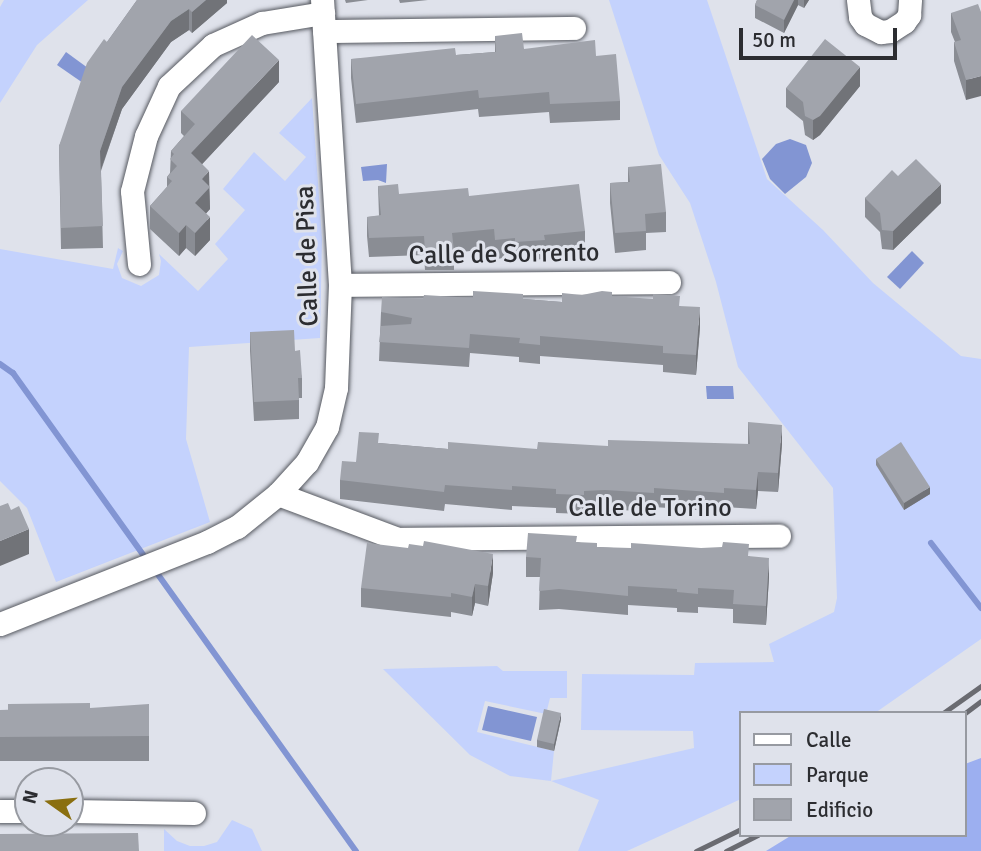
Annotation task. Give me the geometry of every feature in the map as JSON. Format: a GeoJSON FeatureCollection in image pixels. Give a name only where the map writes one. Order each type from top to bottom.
{"type":"FeatureCollection","features":[{"type":"Feature","properties":{"kind":"street"},"geometry":{"type":"LineString","coordinates":[[858,0],[860,17],[865,24],[881,32],[890,32],[904,22],[909,15],[910,0]]}},
{"type":"Feature","properties":{"kind":"street"},"geometry":{"type":"LineString","coordinates":[[139,264],[132,191],[146,136],[169,86],[213,45],[262,23],[323,15],[574,28]]}},
{"type":"Feature","properties":{"kind":"street","name":"Calle de Pisa"},"geometry":{"type":"LineString","coordinates":[[0,624],[207,542],[237,527],[278,494],[307,462],[327,428],[336,388],[340,285],[323,15]]}},
{"type":"Feature","properties":{"kind":"street","name":"Calle de Sorrento"},"geometry":{"type":"LineString","coordinates":[[340,285],[668,282]]}},
{"type":"Feature","properties":{"kind":"street","name":"Calle de Torino"},"geometry":{"type":"LineString","coordinates":[[278,494],[398,539],[779,536]]}},
{"type":"Feature","properties":{"kind":"street"},"geometry":{"type":"LineString","coordinates":[[84,811],[194,813]]}},
{"type":"Feature","properties":{"kind":"green space"},"geometry":{"type":"Polygon","coordinates":[[[4,0],[88,0],[37,45],[0,103],[0,7],[4,0]]]}},
{"type":"Feature","properties":{"kind":"green space"},"geometry":{"type":"Polygon","coordinates":[[[609,0],[707,0],[767,179],[823,230],[873,283],[961,356],[981,359],[981,639],[878,711],[740,711],[740,799],[627,851],[578,851],[599,800],[551,781],[694,748],[693,731],[581,730],[582,674],[694,675],[695,663],[774,662],[769,644],[834,612],[837,598],[833,488],[738,367],[716,282],[690,203],[659,155],[609,0]]]}},
{"type":"Feature","properties":{"kind":"green space"},"geometry":{"type":"Polygon","coordinates":[[[312,98],[322,239],[320,338],[189,347],[186,439],[210,522],[56,582],[27,508],[0,481],[0,249],[113,269],[118,248],[123,251],[117,264],[122,278],[141,286],[159,275],[159,254],[198,291],[228,259],[215,244],[245,210],[223,189],[254,152],[285,181],[306,157],[279,133],[312,98]]]}},
{"type":"Feature","properties":{"kind":"green space"},"geometry":{"type":"Polygon","coordinates":[[[497,666],[503,671],[567,671],[567,698],[550,698],[546,714],[485,701],[477,732],[554,751],[551,781],[510,776],[470,755],[383,669],[497,666]]]}},
{"type":"Feature","properties":{"kind":"green space"},"geometry":{"type":"Polygon","coordinates":[[[232,820],[252,829],[262,851],[164,851],[164,829],[177,841],[190,846],[204,846],[217,842],[232,820]]]}},
{"type":"Feature","properties":{"kind":"shaded area"},"geometry":{"type":"Polygon","coordinates":[[[66,52],[92,71],[83,83],[57,65],[66,52]]]}},
{"type":"Feature","properties":{"kind":"shaded area"},"geometry":{"type":"Polygon","coordinates":[[[790,139],[806,145],[812,163],[806,177],[785,194],[770,179],[762,159],[776,144],[790,139]]]}},
{"type":"Feature","properties":{"kind":"shaded area"},"geometry":{"type":"Polygon","coordinates":[[[387,164],[386,183],[378,180],[363,181],[361,167],[387,164]]]}},
{"type":"Feature","properties":{"kind":"shaded area"},"geometry":{"type":"Polygon","coordinates":[[[912,251],[924,263],[900,289],[887,277],[912,251]]]}},
{"type":"Feature","properties":{"kind":"shaded area"},"geometry":{"type":"Polygon","coordinates":[[[706,386],[733,386],[734,399],[707,399],[706,386]]]}},
{"type":"Feature","properties":{"kind":"shaded area"},"geometry":{"type":"Polygon","coordinates":[[[488,706],[537,717],[531,741],[482,730],[488,706]]]}},
{"type":"Feature","properties":{"kind":"shaded area"},"geometry":{"type":"Polygon","coordinates":[[[981,758],[981,851],[766,851],[789,837],[967,837],[967,763],[981,758]]]}},
{"type":"Feature","properties":{"kind":"building"},"geometry":{"type":"Polygon","coordinates":[[[137,0],[206,0],[192,12],[189,9],[171,21],[122,87],[100,151],[103,226],[61,228],[59,146],[87,63],[104,39],[107,42],[137,0]]]}},
{"type":"Feature","properties":{"kind":"building"},"geometry":{"type":"Polygon","coordinates":[[[757,0],[794,0],[784,20],[755,5],[757,0]]]}},
{"type":"Feature","properties":{"kind":"building"},"geometry":{"type":"Polygon","coordinates":[[[978,4],[981,12],[981,76],[966,80],[954,42],[961,40],[951,13],[978,4]]]}},
{"type":"Feature","properties":{"kind":"building"},"geometry":{"type":"Polygon","coordinates":[[[522,33],[524,49],[595,40],[596,56],[616,54],[620,101],[550,104],[549,92],[479,98],[478,90],[356,104],[351,59],[455,48],[456,55],[496,52],[495,36],[522,33]]]}},
{"type":"Feature","properties":{"kind":"building"},"geometry":{"type":"Polygon","coordinates":[[[252,35],[279,60],[191,153],[209,171],[202,179],[210,187],[195,203],[210,217],[195,233],[186,225],[179,233],[150,206],[172,181],[167,177],[177,166],[170,159],[174,154],[171,151],[195,124],[181,111],[252,35]]]}},
{"type":"Feature","properties":{"kind":"building"},"geometry":{"type":"Polygon","coordinates":[[[825,39],[860,67],[820,116],[813,120],[805,116],[803,102],[786,88],[825,39]]]}},
{"type":"Feature","properties":{"kind":"building"},"geometry":{"type":"Polygon","coordinates":[[[916,159],[941,184],[893,231],[882,230],[880,213],[865,198],[892,170],[898,176],[916,159]]]}},
{"type":"Feature","properties":{"kind":"building"},"geometry":{"type":"Polygon","coordinates":[[[661,164],[666,212],[645,214],[646,231],[615,233],[610,183],[630,182],[628,167],[661,164]]]}},
{"type":"Feature","properties":{"kind":"building"},"geometry":{"type":"Polygon","coordinates":[[[398,184],[399,194],[468,188],[469,196],[579,184],[585,231],[544,235],[545,240],[515,242],[515,238],[495,240],[494,229],[452,233],[454,251],[425,251],[424,236],[369,238],[367,217],[381,215],[378,186],[398,184]]]}},
{"type":"Feature","properties":{"kind":"building"},"geometry":{"type":"Polygon","coordinates":[[[473,291],[523,294],[523,299],[562,302],[562,293],[582,295],[602,291],[612,292],[612,296],[653,299],[653,294],[680,296],[679,306],[700,307],[696,355],[663,353],[663,346],[540,336],[540,345],[519,343],[520,338],[470,334],[469,348],[379,342],[381,326],[411,324],[412,318],[381,312],[382,297],[423,299],[424,295],[473,298],[473,291]]]}},
{"type":"Feature","properties":{"kind":"building"},"geometry":{"type":"Polygon","coordinates":[[[294,330],[295,351],[300,350],[302,378],[298,378],[299,400],[254,402],[250,332],[294,330]]]}},
{"type":"Feature","properties":{"kind":"building"},"geometry":{"type":"Polygon","coordinates":[[[748,422],[782,425],[778,473],[758,472],[756,490],[724,488],[724,493],[654,488],[654,493],[605,490],[584,491],[584,495],[556,494],[556,489],[512,486],[512,490],[445,485],[444,492],[340,480],[342,461],[356,462],[359,432],[379,433],[378,443],[448,449],[448,442],[537,449],[538,442],[608,446],[608,440],[750,444],[748,422]]]}},
{"type":"Feature","properties":{"kind":"building"},"geometry":{"type":"Polygon","coordinates":[[[901,442],[930,487],[904,503],[876,459],[901,442]]]}},
{"type":"Feature","properties":{"kind":"building"},"geometry":{"type":"Polygon","coordinates":[[[8,503],[11,510],[19,506],[29,529],[0,541],[0,506],[8,503]]]}},
{"type":"Feature","properties":{"kind":"building"},"geometry":{"type":"Polygon","coordinates":[[[528,533],[577,536],[576,542],[597,543],[597,547],[631,548],[631,543],[701,548],[722,547],[723,542],[749,544],[748,556],[769,558],[766,606],[733,604],[734,590],[698,588],[698,594],[677,592],[677,589],[628,586],[628,596],[559,589],[539,591],[541,558],[526,557],[528,533]]]}},
{"type":"Feature","properties":{"kind":"building"},"geometry":{"type":"Polygon","coordinates":[[[424,541],[493,554],[488,586],[475,584],[472,597],[451,593],[451,597],[361,588],[367,543],[408,548],[409,544],[423,546],[424,541]]]}},
{"type":"Feature","properties":{"kind":"building"},"geometry":{"type":"Polygon","coordinates":[[[90,703],[90,708],[149,704],[149,736],[0,737],[0,710],[8,710],[8,704],[90,703]]]}},
{"type":"Feature","properties":{"kind":"building"},"geometry":{"type":"Polygon","coordinates":[[[544,709],[561,713],[554,744],[537,740],[544,709]]]}},
{"type":"Feature","properties":{"kind":"building"},"geometry":{"type":"Polygon","coordinates":[[[84,833],[138,833],[139,851],[0,851],[0,834],[14,834],[14,837],[84,837],[84,833]]]}},
{"type":"Feature","properties":{"kind":"waterway"},"geometry":{"type":"LineString","coordinates":[[0,364],[13,373],[147,560]]}},
{"type":"Feature","properties":{"kind":"waterway"},"geometry":{"type":"LineString","coordinates":[[931,543],[981,608]]}},
{"type":"Feature","properties":{"kind":"waterway"},"geometry":{"type":"LineString","coordinates":[[154,569],[356,851]]}},
{"type":"Feature","properties":{"kind":"railway"},"geometry":{"type":"LineString","coordinates":[[946,711],[981,686]]}},
{"type":"Feature","properties":{"kind":"railway"},"geometry":{"type":"LineString","coordinates":[[967,712],[981,701]]}},
{"type":"Feature","properties":{"kind":"railway"},"geometry":{"type":"LineString","coordinates":[[696,851],[740,829]]}},
{"type":"Feature","properties":{"kind":"railway"},"geometry":{"type":"LineString","coordinates":[[726,851],[754,837]]}}]}
